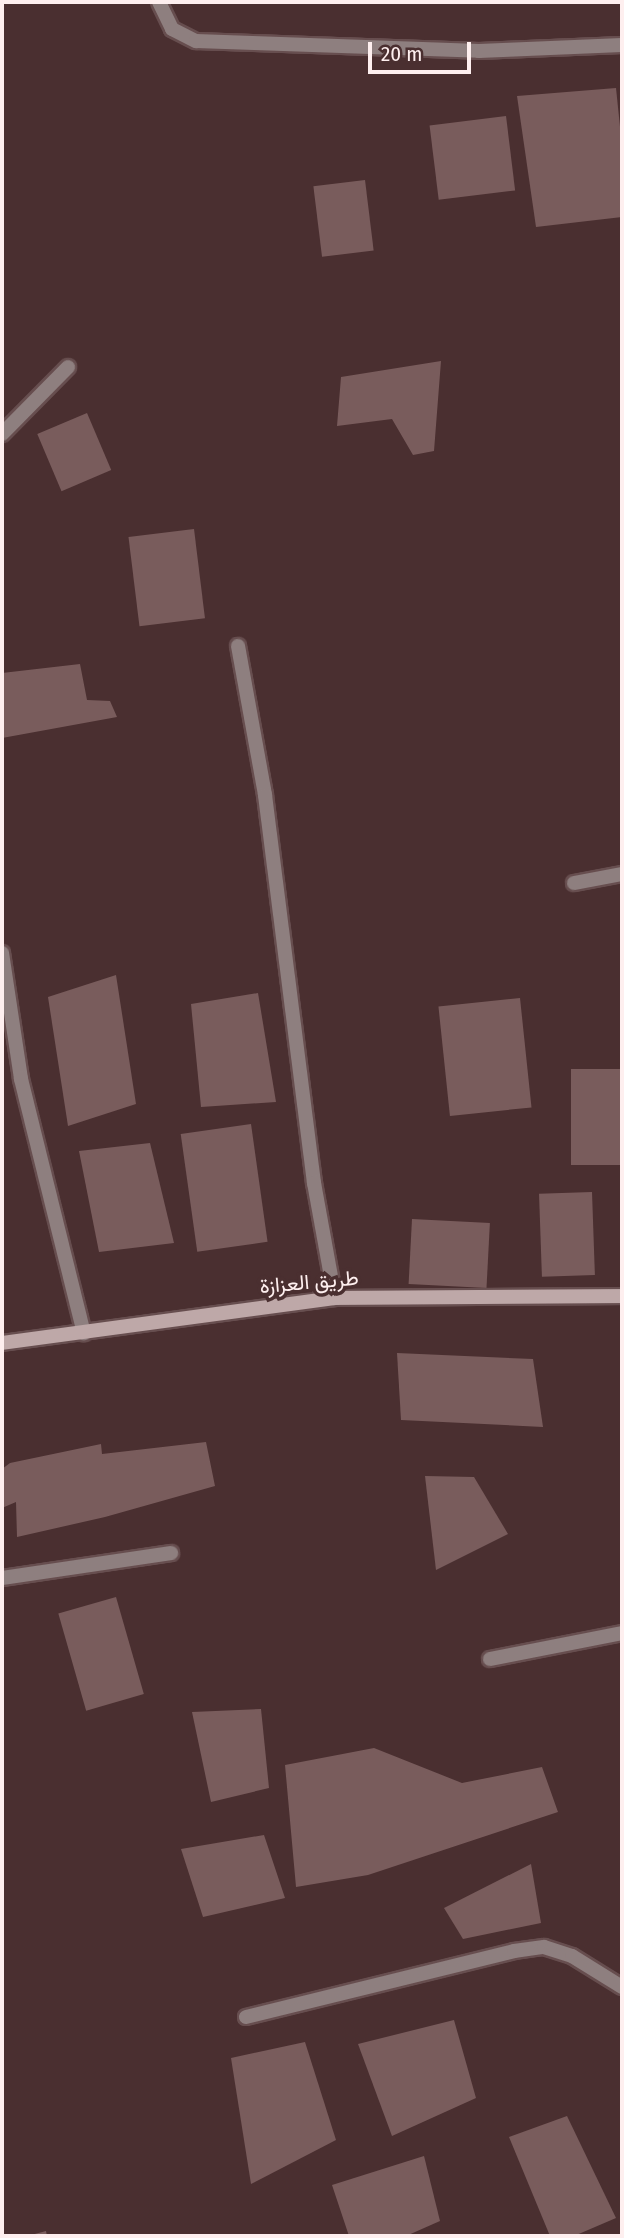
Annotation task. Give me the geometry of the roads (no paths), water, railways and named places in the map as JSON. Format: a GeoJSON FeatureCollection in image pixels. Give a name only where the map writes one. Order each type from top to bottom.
{"type":"FeatureCollection","features":[{"type":"Feature","properties":{"kind":"street"},"geometry":{"type":"LineString","coordinates":[[159,2],[172,29],[196,41],[479,51],[622,45]]}},
{"type":"Feature","properties":{"kind":"street"},"geometry":{"type":"LineString","coordinates":[[2,434],[68,367]]}},
{"type":"Feature","properties":{"kind":"street"},"geometry":{"type":"LineString","coordinates":[[238,646],[265,795],[314,1183],[335,1298]]}},
{"type":"Feature","properties":{"kind":"street"},"geometry":{"type":"LineString","coordinates":[[574,883],[622,874]]}},
{"type":"Feature","properties":{"kind":"street"},"geometry":{"type":"LineString","coordinates":[[2,953],[21,1079],[84,1333]]}},
{"type":"Feature","properties":{"kind":"street","name":"طريق العزازة"},"geometry":{"type":"LineString","coordinates":[[2,1343],[335,1298],[622,1296]]}},
{"type":"Feature","properties":{"kind":"street"},"geometry":{"type":"LineString","coordinates":[[2,1578],[170,1553]]}},
{"type":"Feature","properties":{"kind":"street"},"geometry":{"type":"LineString","coordinates":[[490,1659],[622,1633]]}},
{"type":"Feature","properties":{"kind":"street"},"geometry":{"type":"LineString","coordinates":[[246,2017],[514,1951],[544,1947],[572,1956],[622,1987]]}}]}
